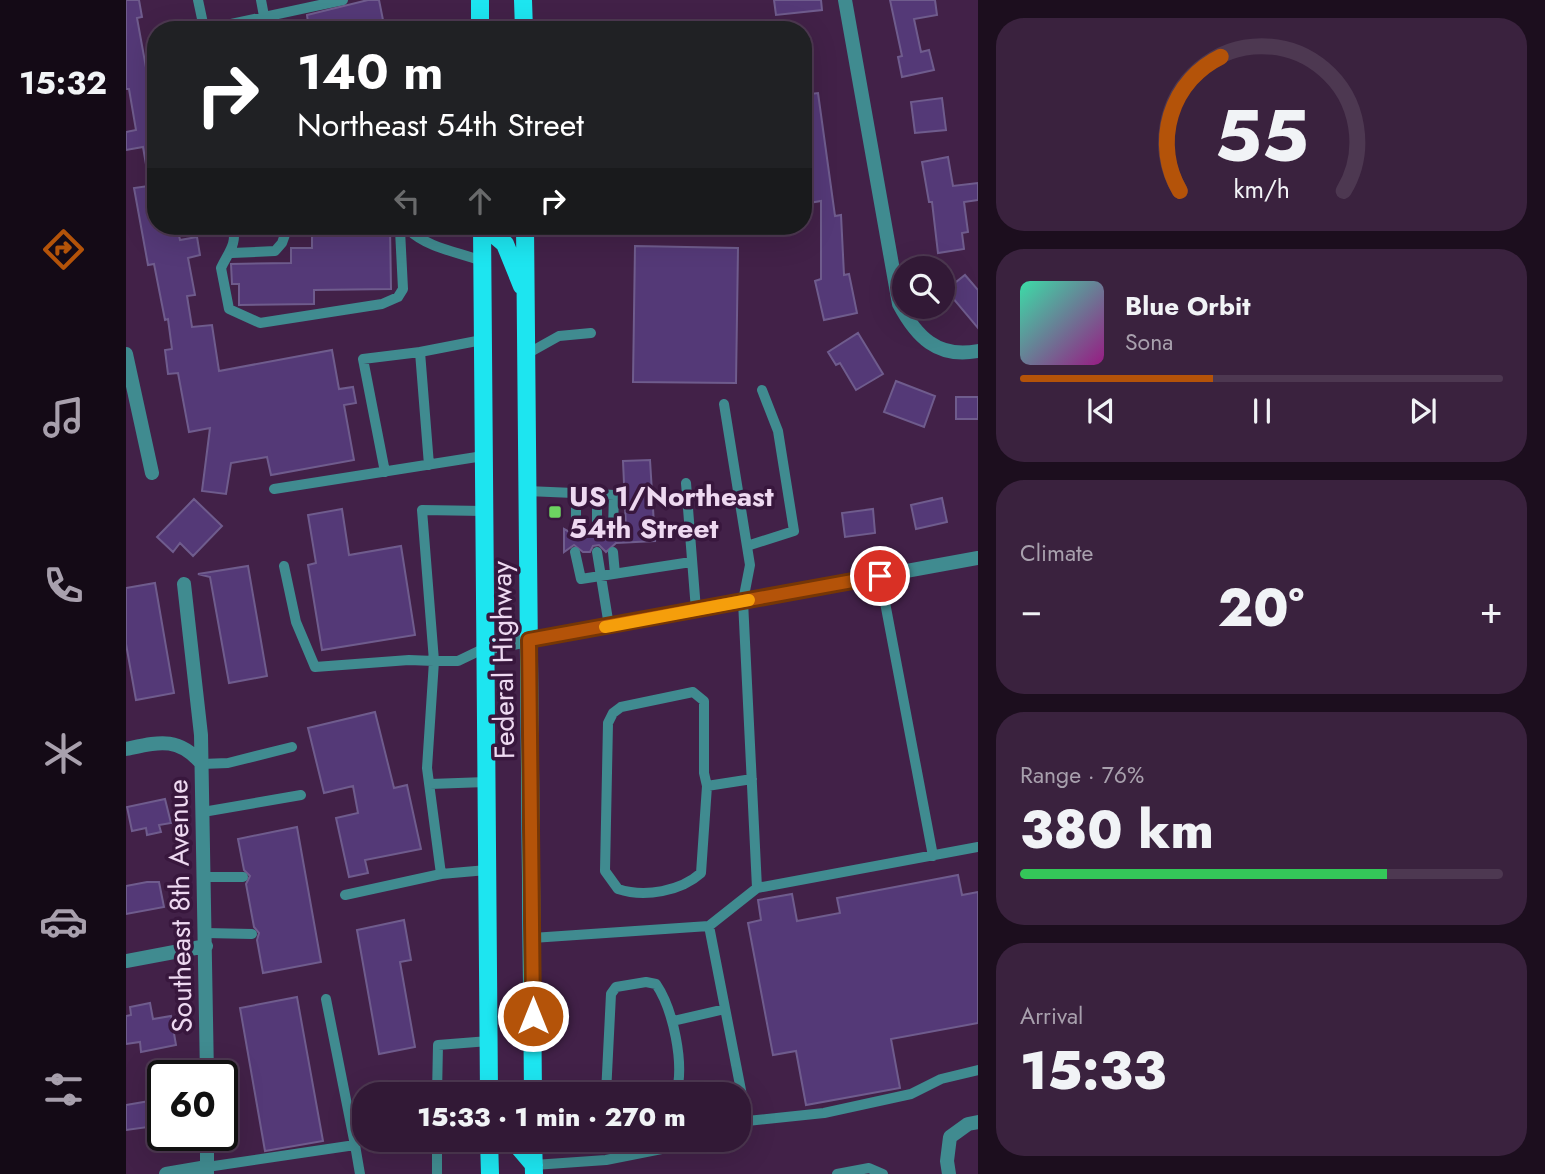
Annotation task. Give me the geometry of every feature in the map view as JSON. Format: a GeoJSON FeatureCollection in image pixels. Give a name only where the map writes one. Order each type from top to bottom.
{"type":"FeatureCollection","features":[{"type":"Feature","properties":{"kind":"main road"},"geometry":{"type":"LineString","coordinates":[[480,0],[480,21]]}},
{"type":"Feature","properties":{"kind":"main road"},"geometry":{"type":"LineString","coordinates":[[523,0],[524,21]]}},
{"type":"Feature","properties":{"kind":"main road","name":"Federal Highway"},"geometry":{"type":"LineString","coordinates":[[483,235],[490,1082]]}},
{"type":"Feature","properties":{"kind":"main road"},"geometry":{"type":"LineString","coordinates":[[494,235],[505,244],[526,295]]}},
{"type":"Feature","properties":{"kind":"main road","name":"Federal Highway"},"geometry":{"type":"LineString","coordinates":[[525,235],[524,355],[533,1082]]}},
{"type":"Feature","properties":{"kind":"main road"},"geometry":{"type":"LineString","coordinates":[[489,1152],[490,1174]]}},
{"type":"Feature","properties":{"kind":"main road"},"geometry":{"type":"LineString","coordinates":[[521,1152],[534,1170]]}},
{"type":"Feature","properties":{"kind":"main road"},"geometry":{"type":"LineString","coordinates":[[534,1152],[534,1170]]}},
{"type":"Feature","properties":{"kind":"street"},"geometry":{"type":"LineString","coordinates":[[845,0],[899,304],[913,330],[936,348],[978,351]]}},
{"type":"Feature","properties":{"kind":"street"},"geometry":{"type":"LineString","coordinates":[[126,354],[152,473]]}},
{"type":"Feature","properties":{"kind":"street"},"geometry":{"type":"LineString","coordinates":[[485,648],[978,558]]}},
{"type":"Feature","properties":{"kind":"street","name":"Southeast 8th Avenue"},"geometry":{"type":"LineString","coordinates":[[184,584],[201,735],[207,1060]]}},
{"type":"Feature","properties":{"kind":"street"},"geometry":{"type":"LineString","coordinates":[[126,749],[165,741],[190,750],[202,764]]}},
{"type":"Feature","properties":{"kind":"street"},"geometry":{"type":"LineString","coordinates":[[126,961],[206,940]]}},
{"type":"Feature","properties":{"kind":"street"},"geometry":{"type":"LineString","coordinates":[[949,1174],[950,1137],[968,1124],[978,1122]]}},
{"type":"Feature","properties":{"kind":"street"},"geometry":{"type":"LineString","coordinates":[[166,1174],[207,1170],[207,1151]]}},
{"type":"Feature","properties":{"kind":"lane"},"geometry":{"type":"LineString","coordinates":[[198,0],[202,21]]}},
{"type":"Feature","properties":{"kind":"lane"},"geometry":{"type":"LineString","coordinates":[[261,0],[264,16]]}},
{"type":"Feature","properties":{"kind":"lane"},"geometry":{"type":"LineString","coordinates":[[241,21],[343,0]]}},
{"type":"Feature","properties":{"kind":"lane"},"geometry":{"type":"LineString","coordinates":[[234,235],[232,253],[221,268],[229,309],[260,323],[382,304],[398,297],[403,289],[406,235]]}},
{"type":"Feature","properties":{"kind":"lane"},"geometry":{"type":"LineString","coordinates":[[232,253],[275,251],[285,235]]}},
{"type":"Feature","properties":{"kind":"lane"},"geometry":{"type":"LineString","coordinates":[[414,235],[422,242],[453,249],[482,261]]}},
{"type":"Feature","properties":{"kind":"lane"},"geometry":{"type":"LineString","coordinates":[[524,355],[559,336],[592,333]]}},
{"type":"Feature","properties":{"kind":"lane"},"geometry":{"type":"LineString","coordinates":[[385,472],[363,359],[482,340]]}},
{"type":"Feature","properties":{"kind":"lane"},"geometry":{"type":"LineString","coordinates":[[420,352],[429,465]]}},
{"type":"Feature","properties":{"kind":"lane"},"geometry":{"type":"LineString","coordinates":[[747,546],[793,531],[778,431],[762,390]]}},
{"type":"Feature","properties":{"kind":"lane"},"geometry":{"type":"LineString","coordinates":[[724,404],[750,565],[743,601],[757,888]]}},
{"type":"Feature","properties":{"kind":"lane"},"geometry":{"type":"LineString","coordinates":[[275,489],[483,456]]}},
{"type":"Feature","properties":{"kind":"lane"},"geometry":{"type":"LineString","coordinates":[[686,483],[696,610]]}},
{"type":"Feature","properties":{"kind":"lane"},"geometry":{"type":"LineString","coordinates":[[527,491],[614,495],[613,528]]}},
{"type":"Feature","properties":{"kind":"lane"},"geometry":{"type":"LineString","coordinates":[[576,493],[576,528]]}},
{"type":"Feature","properties":{"kind":"lane"},"geometry":{"type":"LineString","coordinates":[[597,494],[597,528]]}},
{"type":"Feature","properties":{"kind":"lane"},"geometry":{"type":"LineString","coordinates":[[441,874],[430,784],[430,700],[434,661],[422,510],[484,512]]}},
{"type":"Feature","properties":{"kind":"lane"},"geometry":{"type":"LineString","coordinates":[[575,552],[581,579],[691,562]]}},
{"type":"Feature","properties":{"kind":"lane"},"geometry":{"type":"LineString","coordinates":[[597,552],[608,626]]}},
{"type":"Feature","properties":{"kind":"lane"},"geometry":{"type":"LineString","coordinates":[[613,552],[615,574]]}},
{"type":"Feature","properties":{"kind":"lane"},"geometry":{"type":"LineString","coordinates":[[284,566],[296,622],[315,667],[409,660],[458,661],[485,648]]}},
{"type":"Feature","properties":{"kind":"lane"},"geometry":{"type":"LineString","coordinates":[[880,576],[933,856]]}},
{"type":"Feature","properties":{"kind":"lane"},"geometry":{"type":"LineString","coordinates":[[693,692],[701,696],[704,701],[704,773],[707,786],[701,873],[689,884],[650,893],[618,889],[605,871],[608,723],[613,713],[621,707],[693,692]]}},
{"type":"Feature","properties":{"kind":"lane"},"geometry":{"type":"LineString","coordinates":[[202,764],[228,763],[292,747]]}},
{"type":"Feature","properties":{"kind":"lane"},"geometry":{"type":"LineString","coordinates":[[707,786],[752,779]]}},
{"type":"Feature","properties":{"kind":"lane"},"geometry":{"type":"LineString","coordinates":[[430,784],[486,782]]}},
{"type":"Feature","properties":{"kind":"lane"},"geometry":{"type":"LineString","coordinates":[[203,813],[301,794]]}},
{"type":"Feature","properties":{"kind":"lane"},"geometry":{"type":"LineString","coordinates":[[532,938],[709,926],[757,888],[978,848]]}},
{"type":"Feature","properties":{"kind":"lane"},"geometry":{"type":"LineString","coordinates":[[345,895],[441,874],[487,870]]}},
{"type":"Feature","properties":{"kind":"lane"},"geometry":{"type":"LineString","coordinates":[[205,877],[243,877]]}},
{"type":"Feature","properties":{"kind":"lane"},"geometry":{"type":"LineString","coordinates":[[709,926],[737,1082]]}},
{"type":"Feature","properties":{"kind":"lane"},"geometry":{"type":"LineString","coordinates":[[206,940],[252,934]]}},
{"type":"Feature","properties":{"kind":"lane"},"geometry":{"type":"LineString","coordinates":[[606,1082],[608,1007],[616,987],[646,982],[656,984],[673,1021],[678,1066],[677,1082]]}},
{"type":"Feature","properties":{"kind":"lane"},"geometry":{"type":"LineString","coordinates":[[326,999],[352,1130]]}},
{"type":"Feature","properties":{"kind":"lane"},"geometry":{"type":"LineString","coordinates":[[673,1021],[725,1009]]}},
{"type":"Feature","properties":{"kind":"lane"},"geometry":{"type":"LineString","coordinates":[[437,1082],[438,1045],[489,1041]]}},
{"type":"Feature","properties":{"kind":"lane"},"geometry":{"type":"LineString","coordinates":[[751,1122],[824,1113],[911,1094],[941,1079],[978,1070]]}},
{"type":"Feature","properties":{"kind":"lane"},"geometry":{"type":"LineString","coordinates":[[207,1170],[352,1146]]}},
{"type":"Feature","properties":{"kind":"lane"},"geometry":{"type":"LineString","coordinates":[[356,1152],[360,1174]]}},
{"type":"Feature","properties":{"kind":"lane"},"geometry":{"type":"LineString","coordinates":[[437,1152],[438,1174]]}},
{"type":"Feature","properties":{"kind":"lane"},"geometry":{"type":"LineString","coordinates":[[534,1170],[646,1152]]}},
{"type":"Feature","properties":{"kind":"lane"},"geometry":{"type":"LineString","coordinates":[[837,1174],[869,1168],[883,1174]]}},
{"type":"Feature","properties":{"kind":"building"},"geometry":{"type":"Polygon","coordinates":[[[126,0],[139,0],[142,17],[137,18],[147,73],[147,170],[143,147],[126,150],[126,132],[136,130],[129,89],[126,89],[126,0]]]}},
{"type":"Feature","properties":{"kind":"building"},"geometry":{"type":"Polygon","coordinates":[[[368,0],[379,0],[383,21],[308,21],[307,15],[368,0]]]}},
{"type":"Feature","properties":{"kind":"building"},"geometry":{"type":"Polygon","coordinates":[[[774,0],[821,0],[822,10],[776,15],[774,0]]]}},
{"type":"Feature","properties":{"kind":"building"},"geometry":{"type":"Polygon","coordinates":[[[890,0],[935,0],[937,15],[914,19],[921,52],[929,50],[934,70],[902,77],[898,57],[902,56],[890,0]]]}},
{"type":"Feature","properties":{"kind":"building"},"geometry":{"type":"Polygon","coordinates":[[[818,93],[835,216],[841,215],[844,275],[849,274],[857,313],[824,320],[815,281],[821,279],[821,201],[812,202],[812,94],[818,93]]]}},
{"type":"Feature","properties":{"kind":"building"},"geometry":{"type":"Polygon","coordinates":[[[942,98],[946,130],[915,133],[911,102],[942,98]]]}},
{"type":"Feature","properties":{"kind":"building"},"geometry":{"type":"Polygon","coordinates":[[[948,157],[953,186],[978,183],[978,200],[964,202],[968,232],[962,233],[964,249],[938,253],[932,202],[929,202],[922,162],[948,157]]]}},
{"type":"Feature","properties":{"kind":"building"},"geometry":{"type":"Polygon","coordinates":[[[147,186],[147,235],[179,235],[180,240],[197,237],[200,255],[188,258],[195,295],[187,296],[192,327],[212,325],[219,371],[332,350],[339,389],[353,387],[356,403],[344,405],[354,460],[271,475],[267,457],[231,463],[226,494],[202,491],[210,428],[189,432],[178,373],[168,374],[165,350],[172,349],[168,319],[165,320],[154,264],[148,265],[134,188],[147,186]]]}},
{"type":"Feature","properties":{"kind":"building"},"geometry":{"type":"Polygon","coordinates":[[[312,235],[390,235],[391,289],[314,290],[314,304],[239,305],[239,284],[232,284],[231,264],[291,263],[291,248],[312,248],[312,235]]]}},
{"type":"Feature","properties":{"kind":"building"},"geometry":{"type":"Polygon","coordinates":[[[635,246],[738,248],[736,383],[633,382],[635,246]]]}},
{"type":"Feature","properties":{"kind":"building"},"geometry":{"type":"Polygon","coordinates":[[[965,275],[978,290],[978,328],[955,301],[955,283],[965,275]]]}},
{"type":"Feature","properties":{"kind":"building"},"geometry":{"type":"Polygon","coordinates":[[[858,333],[883,374],[856,390],[840,363],[836,365],[828,352],[858,333]]]}},
{"type":"Feature","properties":{"kind":"building"},"geometry":{"type":"Polygon","coordinates":[[[896,381],[935,396],[924,427],[884,412],[896,381]]]}},
{"type":"Feature","properties":{"kind":"building"},"geometry":{"type":"Polygon","coordinates":[[[956,397],[978,397],[978,419],[956,419],[956,397]]]}},
{"type":"Feature","properties":{"kind":"building"},"geometry":{"type":"Polygon","coordinates":[[[650,460],[655,541],[616,543],[606,552],[599,545],[593,546],[590,552],[583,552],[574,545],[564,552],[564,529],[577,536],[583,529],[590,529],[593,535],[598,536],[604,528],[613,535],[620,528],[626,528],[623,461],[650,460]]]}},
{"type":"Feature","properties":{"kind":"building"},"geometry":{"type":"Polygon","coordinates":[[[942,498],[947,522],[916,529],[911,505],[942,498]]]}},
{"type":"Feature","properties":{"kind":"building"},"geometry":{"type":"Polygon","coordinates":[[[194,499],[222,526],[193,556],[180,543],[173,552],[157,537],[194,499]]]}},
{"type":"Feature","properties":{"kind":"building"},"geometry":{"type":"Polygon","coordinates":[[[342,509],[349,555],[401,546],[415,635],[322,650],[308,565],[316,563],[308,515],[342,509]]]}},
{"type":"Feature","properties":{"kind":"building"},"geometry":{"type":"Polygon","coordinates":[[[873,509],[875,533],[845,537],[842,513],[873,509]]]}},
{"type":"Feature","properties":{"kind":"building"},"geometry":{"type":"Polygon","coordinates":[[[248,566],[267,676],[229,683],[210,577],[198,574],[248,566]]]}},
{"type":"Feature","properties":{"kind":"building"},"geometry":{"type":"Polygon","coordinates":[[[155,583],[174,693],[136,700],[126,644],[126,588],[155,583]]]}},
{"type":"Feature","properties":{"kind":"building"},"geometry":{"type":"Polygon","coordinates":[[[375,712],[394,788],[407,785],[421,849],[365,860],[368,873],[349,877],[336,818],[358,813],[353,786],[324,793],[308,728],[375,712]]]}},
{"type":"Feature","properties":{"kind":"building"},"geometry":{"type":"Polygon","coordinates":[[[165,799],[171,823],[159,825],[161,832],[147,835],[146,828],[132,831],[127,807],[165,799]]]}},
{"type":"Feature","properties":{"kind":"building"},"geometry":{"type":"Polygon","coordinates":[[[297,827],[321,962],[263,973],[257,940],[259,933],[254,927],[246,884],[250,876],[244,870],[238,839],[297,827]]]}},
{"type":"Feature","properties":{"kind":"building"},"geometry":{"type":"Polygon","coordinates":[[[958,875],[962,895],[978,892],[978,1023],[891,1039],[900,1088],[806,1105],[796,1051],[773,1055],[748,923],[761,920],[758,900],[792,894],[797,921],[840,913],[837,898],[958,875]]]}},
{"type":"Feature","properties":{"kind":"building"},"geometry":{"type":"Polygon","coordinates":[[[159,882],[164,907],[126,914],[126,886],[159,882]]]}},
{"type":"Feature","properties":{"kind":"building"},"geometry":{"type":"Polygon","coordinates":[[[404,920],[411,960],[400,962],[415,1047],[379,1054],[357,930],[404,920]]]}},
{"type":"Feature","properties":{"kind":"building"},"geometry":{"type":"Polygon","coordinates":[[[297,997],[323,1141],[265,1151],[240,1008],[297,997]]]}},
{"type":"Feature","properties":{"kind":"building"},"geometry":{"type":"Polygon","coordinates":[[[150,1003],[153,1019],[171,1016],[176,1045],[141,1052],[140,1042],[126,1044],[126,1016],[131,1015],[130,1007],[150,1003]]]}},
{"type":"Feature","properties":{"kind":"building"},"geometry":{"type":"Polygon","coordinates":[[[147,1101],[147,1127],[126,1130],[126,1105],[147,1101]]]}},
{"type":"Feature","properties":{"kind":"slow traffic"},"geometry":{"type":"LineString","coordinates":[[605,627],[749,600]]}},
{"type":"Feature","properties":{"kind":"place","name":"US 1/Northeast 54th Street"},"geometry":{"type":"Point","coordinates":[555,512]}},
{"type":"Feature","properties":{"kind":"route"},"geometry":{"type":"LineString","coordinates":[[533,1016],[529,640],[880,576]]}}]}
